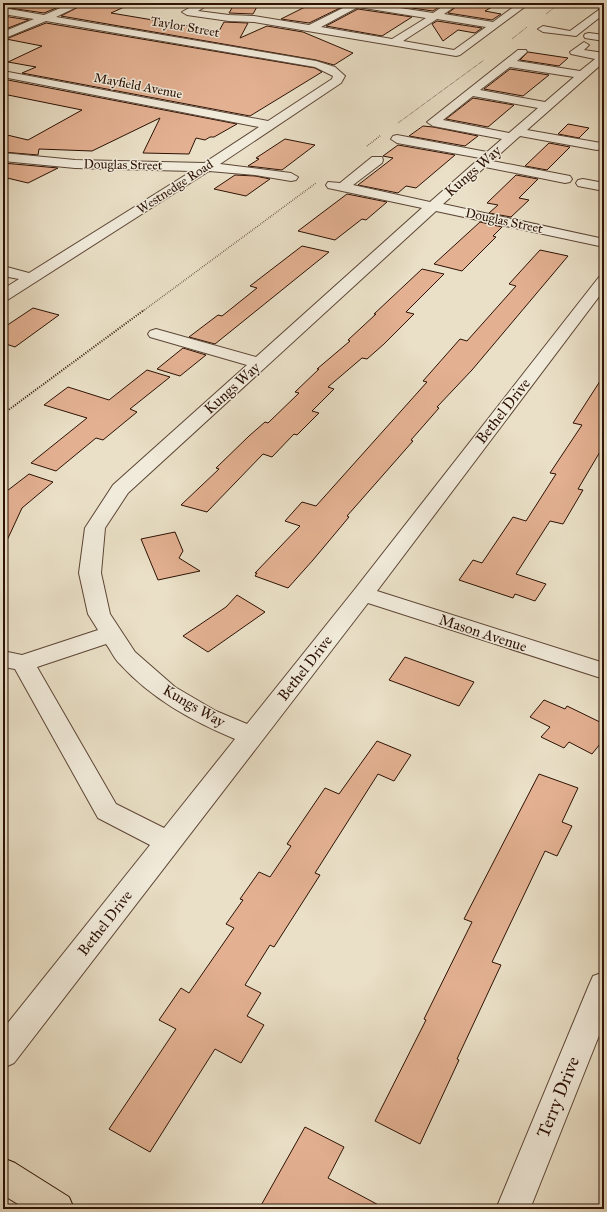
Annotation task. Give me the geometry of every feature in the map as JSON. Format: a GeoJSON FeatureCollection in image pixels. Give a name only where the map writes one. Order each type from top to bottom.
{"type":"FeatureCollection","features":[{"type":"Feature","properties":{"kind":"main road"},"geometry":{"type":"LineString","coordinates":[[3,1176],[57,1209]]}},
{"type":"Feature","properties":{"kind":"street"},"geometry":{"type":"LineString","coordinates":[[3,36],[80,3]]}},
{"type":"Feature","properties":{"kind":"street"},"geometry":{"type":"LineString","coordinates":[[206,3],[187,12],[229,18],[254,19],[456,53],[525,3]]}},
{"type":"Feature","properties":{"kind":"street"},"geometry":{"type":"LineString","coordinates":[[310,29],[355,3],[495,25]]}},
{"type":"Feature","properties":{"kind":"street"},"geometry":{"type":"LineString","coordinates":[[393,43],[455,3]]}},
{"type":"Feature","properties":{"kind":"street"},"geometry":{"type":"LineString","coordinates":[[582,26],[604,8]]}},
{"type":"Feature","properties":{"kind":"street","name":"Taylor Street"},"geometry":{"type":"LineString","coordinates":[[3,11],[316,64],[336,72]]}},
{"type":"Feature","properties":{"kind":"street"},"geometry":{"type":"LineString","coordinates":[[597,64],[575,52],[586,40],[604,38]]}},
{"type":"Feature","properties":{"kind":"street"},"geometry":{"type":"LineString","coordinates":[[522,52],[433,122],[597,146]]}},
{"type":"Feature","properties":{"kind":"street"},"geometry":{"type":"LineString","coordinates":[[507,63],[597,64]]}},
{"type":"Feature","properties":{"kind":"street","name":"Kungs Way"},"geometry":{"type":"LineString","coordinates":[[252,736],[207,717],[167,693],[127,658],[99,614],[90,573],[95,528],[120,489],[433,206],[597,64]]}},
{"type":"Feature","properties":{"kind":"street","name":"Westnedge Road"},"geometry":{"type":"LineString","coordinates":[[3,296],[207,167],[268,125],[337,81],[339,76],[336,72]]}},
{"type":"Feature","properties":{"kind":"street","name":"Mayfield Avenue"},"geometry":{"type":"LineString","coordinates":[[3,74],[268,125]]}},
{"type":"Feature","properties":{"kind":"street"},"geometry":{"type":"LineString","coordinates":[[471,92],[547,106]]}},
{"type":"Feature","properties":{"kind":"street"},"geometry":{"type":"LineString","coordinates":[[397,139],[565,179]]}},
{"type":"Feature","properties":{"kind":"street","name":"Douglas Street"},"geometry":{"type":"LineString","coordinates":[[3,157],[62,164],[242,169],[291,177]]}},
{"type":"Feature","properties":{"kind":"street"},"geometry":{"type":"LineString","coordinates":[[332,184],[377,160]]}},
{"type":"Feature","properties":{"kind":"street"},"geometry":{"type":"LineString","coordinates":[[583,183],[604,187]]}},
{"type":"Feature","properties":{"kind":"street","name":"Douglas Street"},"geometry":{"type":"LineString","coordinates":[[332,184],[604,243]]}},
{"type":"Feature","properties":{"kind":"street"},"geometry":{"type":"LineString","coordinates":[[3,271],[31,278]]}},
{"type":"Feature","properties":{"kind":"street","name":"Bethel Drive"},"geometry":{"type":"LineString","coordinates":[[3,1053],[363,594],[604,280]]}},
{"type":"Feature","properties":{"kind":"street"},"geometry":{"type":"LineString","coordinates":[[156,334],[259,363]]}},
{"type":"Feature","properties":{"kind":"street","name":"Mason Avenue"},"geometry":{"type":"LineString","coordinates":[[363,594],[604,671]]}},
{"type":"Feature","properties":{"kind":"street"},"geometry":{"type":"LineString","coordinates":[[112,634],[13,661],[107,811],[168,842]]}},
{"type":"Feature","properties":{"kind":"street","name":"Terry Drive"},"geometry":{"type":"LineString","coordinates":[[513,1209],[604,985]]}},
{"type":"Feature","properties":{"kind":"path"},"geometry":{"type":"LineString","coordinates":[[542,17],[560,3]]}},
{"type":"Feature","properties":{"kind":"path"},"geometry":{"type":"LineString","coordinates":[[510,40],[529,26]]}},
{"type":"Feature","properties":{"kind":"path"},"geometry":{"type":"LineString","coordinates":[[396,124],[485,59]]}},
{"type":"Feature","properties":{"kind":"path"},"geometry":{"type":"LineString","coordinates":[[365,147],[384,133]]}},
{"type":"Feature","properties":{"kind":"path"},"geometry":{"type":"LineString","coordinates":[[291,177],[297,181],[313,185],[326,187],[332,184]]}},
{"type":"Feature","properties":{"kind":"path"},"geometry":{"type":"LineString","coordinates":[[3,414],[313,185],[332,184]]}},
{"type":"Feature","properties":{"kind":"building"},"geometry":{"type":"Polygon","coordinates":[[[3,3],[68,3],[44,13],[3,7],[3,3]]]}},
{"type":"Feature","properties":{"kind":"building"},"geometry":{"type":"Polygon","coordinates":[[[86,3],[133,3],[111,13],[219,31],[224,22],[248,23],[240,38],[267,26],[303,32],[353,53],[334,65],[316,60],[61,16],[86,3]]]}},
{"type":"Feature","properties":{"kind":"building"},"geometry":{"type":"Polygon","coordinates":[[[235,3],[259,3],[253,14],[229,13],[235,3]]]}},
{"type":"Feature","properties":{"kind":"building"},"geometry":{"type":"Polygon","coordinates":[[[313,3],[342,3],[344,6],[309,23],[281,19],[313,3]]]}},
{"type":"Feature","properties":{"kind":"building"},"geometry":{"type":"Polygon","coordinates":[[[377,3],[445,3],[433,11],[377,3]]]}},
{"type":"Feature","properties":{"kind":"building"},"geometry":{"type":"Polygon","coordinates":[[[461,3],[499,3],[485,11],[501,14],[492,20],[448,13],[461,3]]]}},
{"type":"Feature","properties":{"kind":"building"},"geometry":{"type":"Polygon","coordinates":[[[358,9],[412,17],[382,36],[326,26],[358,9]]]}},
{"type":"Feature","properties":{"kind":"building"},"geometry":{"type":"Polygon","coordinates":[[[3,16],[29,20],[3,30],[3,16]]]}},
{"type":"Feature","properties":{"kind":"building"},"geometry":{"type":"Polygon","coordinates":[[[437,21],[482,28],[475,33],[458,30],[443,41],[432,24],[437,21]]]}},
{"type":"Feature","properties":{"kind":"building"},"geometry":{"type":"Polygon","coordinates":[[[46,23],[315,68],[322,72],[250,116],[22,73],[36,67],[8,62],[42,46],[6,39],[46,23]]]}},
{"type":"Feature","properties":{"kind":"building"},"geometry":{"type":"Polygon","coordinates":[[[528,52],[568,58],[559,66],[520,60],[528,52]]]}},
{"type":"Feature","properties":{"kind":"building"},"geometry":{"type":"Polygon","coordinates":[[[510,69],[549,75],[523,96],[484,89],[510,69]]]}},
{"type":"Feature","properties":{"kind":"building"},"geometry":{"type":"Polygon","coordinates":[[[8,80],[237,124],[214,137],[210,137],[205,140],[196,138],[189,154],[143,153],[160,118],[92,151],[39,149],[38,155],[3,152],[3,134],[28,140],[82,110],[3,94],[3,82],[8,80]]]}},
{"type":"Feature","properties":{"kind":"building"},"geometry":{"type":"Polygon","coordinates":[[[473,98],[514,105],[488,127],[446,119],[473,98]]]}},
{"type":"Feature","properties":{"kind":"building"},"geometry":{"type":"Polygon","coordinates":[[[568,124],[589,128],[579,138],[558,134],[568,124]]]}},
{"type":"Feature","properties":{"kind":"building"},"geometry":{"type":"Polygon","coordinates":[[[423,126],[478,136],[465,146],[409,136],[423,126]]]}},
{"type":"Feature","properties":{"kind":"building"},"geometry":{"type":"Polygon","coordinates":[[[285,139],[315,145],[282,170],[248,166],[259,159],[256,158],[285,139]]]}},
{"type":"Feature","properties":{"kind":"building"},"geometry":{"type":"Polygon","coordinates":[[[549,143],[570,147],[547,170],[525,166],[549,143]]]}},
{"type":"Feature","properties":{"kind":"building"},"geometry":{"type":"Polygon","coordinates":[[[398,145],[455,155],[416,188],[406,186],[398,193],[358,185],[393,158],[383,156],[398,145]]]}},
{"type":"Feature","properties":{"kind":"building"},"geometry":{"type":"Polygon","coordinates":[[[3,163],[58,168],[28,183],[3,177],[3,163]]]}},
{"type":"Feature","properties":{"kind":"building"},"geometry":{"type":"Polygon","coordinates":[[[235,175],[255,176],[270,179],[246,196],[214,189],[235,175]]]}},
{"type":"Feature","properties":{"kind":"building"},"geometry":{"type":"Polygon","coordinates":[[[516,175],[538,179],[519,198],[529,200],[511,217],[489,213],[498,205],[487,203],[516,175]]]}},
{"type":"Feature","properties":{"kind":"building"},"geometry":{"type":"Polygon","coordinates":[[[347,194],[387,202],[366,220],[362,219],[335,240],[298,231],[347,194]]]}},
{"type":"Feature","properties":{"kind":"building"},"geometry":{"type":"Polygon","coordinates":[[[480,222],[502,227],[493,236],[496,237],[462,271],[434,264],[480,222]]]}},
{"type":"Feature","properties":{"kind":"building"},"geometry":{"type":"Polygon","coordinates":[[[302,246],[329,252],[215,344],[189,337],[218,315],[222,316],[257,288],[250,286],[302,246]]]}},
{"type":"Feature","properties":{"kind":"building"},"geometry":{"type":"Polygon","coordinates":[[[540,250],[568,256],[472,370],[437,407],[439,408],[411,440],[413,441],[347,516],[349,517],[313,560],[288,588],[255,576],[257,573],[255,573],[300,526],[285,521],[302,502],[316,506],[427,382],[423,381],[460,339],[467,341],[516,286],[509,284],[540,250]]]}},
{"type":"Feature","properties":{"kind":"building"},"geometry":{"type":"Polygon","coordinates":[[[422,269],[444,274],[406,312],[414,314],[384,344],[367,359],[362,358],[328,387],[334,389],[312,411],[319,413],[297,435],[294,434],[272,457],[263,454],[207,512],[181,505],[219,469],[216,468],[249,436],[265,422],[268,423],[299,393],[295,392],[319,369],[317,369],[350,341],[348,340],[422,269]]]}},
{"type":"Feature","properties":{"kind":"building"},"geometry":{"type":"Polygon","coordinates":[[[33,308],[59,315],[15,347],[3,343],[3,328],[33,308]]]}},
{"type":"Feature","properties":{"kind":"building"},"geometry":{"type":"Polygon","coordinates":[[[183,348],[206,355],[180,376],[157,369],[183,348]]]}},
{"type":"Feature","properties":{"kind":"building"},"geometry":{"type":"Polygon","coordinates":[[[147,370],[170,377],[130,409],[137,412],[103,440],[96,438],[56,471],[31,463],[87,418],[44,405],[68,387],[109,400],[147,370]]]}},
{"type":"Feature","properties":{"kind":"building"},"geometry":{"type":"Polygon","coordinates":[[[604,375],[604,445],[578,489],[583,490],[563,524],[550,521],[516,574],[546,584],[535,601],[515,594],[513,598],[459,580],[473,560],[482,563],[513,517],[526,521],[556,474],[550,473],[582,425],[573,423],[604,375]]]}},
{"type":"Feature","properties":{"kind":"building"},"geometry":{"type":"Polygon","coordinates":[[[29,474],[53,482],[22,508],[3,549],[3,494],[29,474]]]}},
{"type":"Feature","properties":{"kind":"building"},"geometry":{"type":"Polygon","coordinates":[[[175,532],[183,551],[179,558],[200,571],[158,580],[141,539],[175,532]]]}},
{"type":"Feature","properties":{"kind":"building"},"geometry":{"type":"Polygon","coordinates":[[[237,595],[265,612],[208,652],[183,636],[226,607],[237,595]]]}},
{"type":"Feature","properties":{"kind":"building"},"geometry":{"type":"Polygon","coordinates":[[[405,657],[474,682],[459,706],[389,680],[405,657]]]}},
{"type":"Feature","properties":{"kind":"building"},"geometry":{"type":"Polygon","coordinates":[[[544,700],[565,709],[567,706],[604,724],[604,739],[592,754],[569,742],[564,748],[541,737],[550,727],[530,717],[544,700]]]}},
{"type":"Feature","properties":{"kind":"building"},"geometry":{"type":"Polygon","coordinates":[[[377,741],[411,755],[394,781],[378,774],[315,873],[320,875],[274,947],[270,945],[245,985],[261,993],[247,1016],[264,1025],[241,1063],[215,1049],[150,1152],[109,1129],[176,1029],[159,1020],[181,988],[189,993],[234,928],[226,924],[243,900],[240,899],[259,872],[270,877],[291,846],[287,844],[325,788],[339,794],[377,741]]]}},
{"type":"Feature","properties":{"kind":"building"},"geometry":{"type":"Polygon","coordinates":[[[539,774],[578,788],[562,822],[572,826],[557,856],[545,851],[492,962],[501,965],[457,1059],[459,1060],[420,1144],[375,1121],[426,1020],[424,1019],[472,922],[464,919],[539,774]]]}},
{"type":"Feature","properties":{"kind":"building"},"geometry":{"type":"Polygon","coordinates":[[[305,1127],[344,1147],[328,1178],[386,1209],[259,1209],[305,1127]]]}}]}
